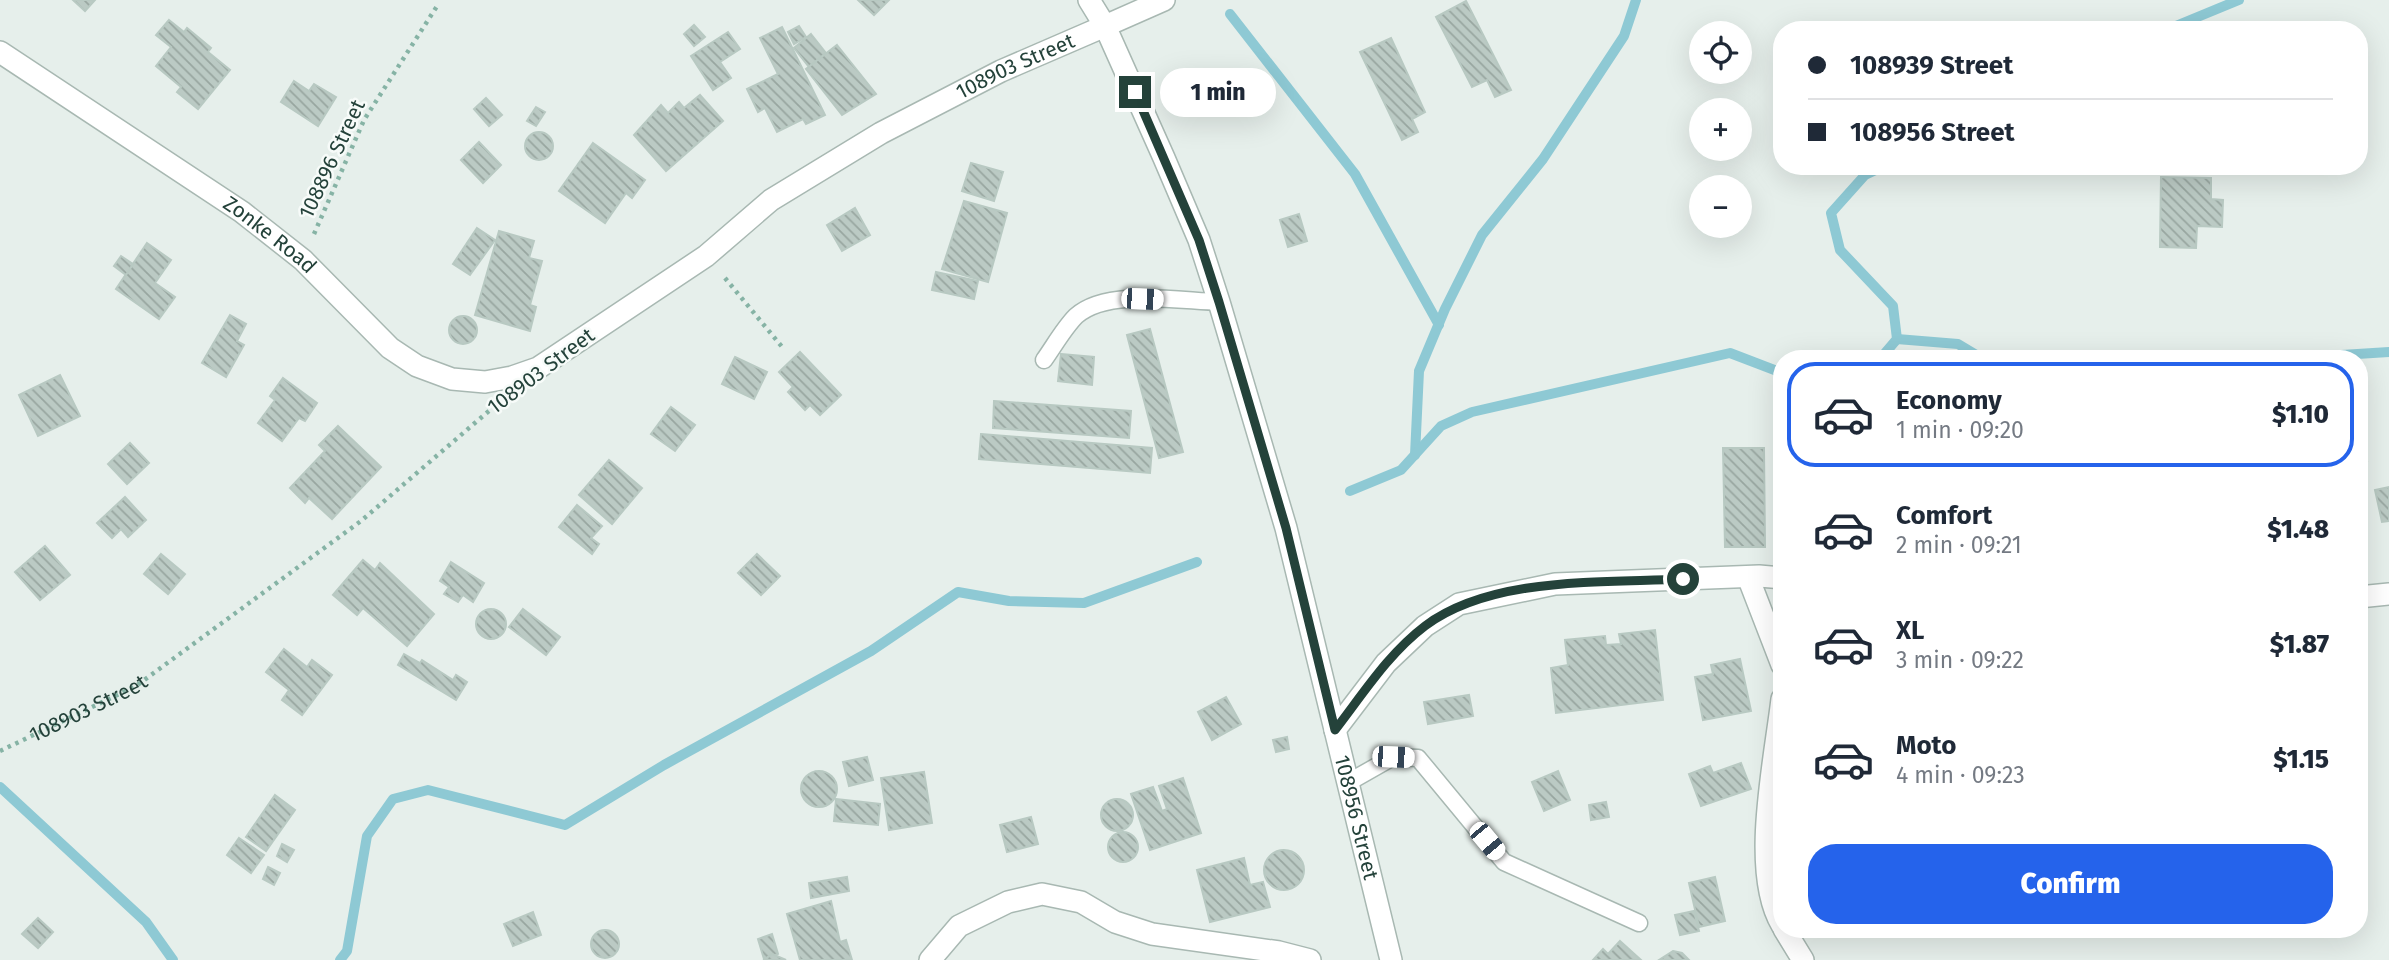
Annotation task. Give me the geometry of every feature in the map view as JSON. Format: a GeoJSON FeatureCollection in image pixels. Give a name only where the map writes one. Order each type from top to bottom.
{"type":"FeatureCollection","features":[{"type":"Feature","properties":{"kind":"street","name":"108956 Street"},"geometry":{"type":"LineString","coordinates":[[1089,0],[1105,26],[1199,240],[1219,302],[1286,528],[1391,960]]}},
{"type":"Feature","properties":{"kind":"street","name":"108903 Street"},"geometry":{"type":"LineString","coordinates":[[538,368],[706,256],[771,200],[881,133],[1001,71],[1164,0]]}},
{"type":"Feature","properties":{"kind":"street","name":"Zonke Road"},"geometry":{"type":"LineString","coordinates":[[0,52],[200,183],[303,260],[390,348],[436,375],[485,382],[538,368]]}},
{"type":"Feature","properties":{"kind":"street"},"geometry":{"type":"LineString","coordinates":[[1748,577],[1773,642]]}},
{"type":"Feature","properties":{"kind":"street"},"geometry":{"type":"LineString","coordinates":[[1335,730],[1386,663],[1425,626],[1459,604],[1555,584],[1773,578]]}},
{"type":"Feature","properties":{"kind":"street"},"geometry":{"type":"LineString","coordinates":[[2368,596],[2389,594]]}},
{"type":"Feature","properties":{"kind":"street"},"geometry":{"type":"LineString","coordinates":[[1773,785],[1765,862],[1773,901]]}},
{"type":"Feature","properties":{"kind":"street"},"geometry":{"type":"LineString","coordinates":[[930,960],[959,926],[1008,902],[1042,894],[1081,902],[1115,922],[1152,934],[1279,952],[1310,960]]}},
{"type":"Feature","properties":{"kind":"street"},"geometry":{"type":"LineString","coordinates":[[1790,938],[1803,960]]}},
{"type":"Feature","properties":{"kind":"lane"},"geometry":{"type":"LineString","coordinates":[[1044,360],[1075,317],[1088,307],[1108,300],[1219,302]]}},
{"type":"Feature","properties":{"kind":"lane"},"geometry":{"type":"LineString","coordinates":[[1349,782],[1393,757],[1418,758],[1504,862],[1639,923]]}},
{"type":"Feature","properties":{"kind":"path","name":"108896 Street"},"geometry":{"type":"LineString","coordinates":[[303,260],[364,120],[439,3]]}},
{"type":"Feature","properties":{"kind":"path"},"geometry":{"type":"LineString","coordinates":[[706,256],[783,348]]}},
{"type":"Feature","properties":{"kind":"path","name":"108903 Street"},"geometry":{"type":"LineString","coordinates":[[0,751],[136,686],[361,521],[496,404]]}},
{"type":"Feature","properties":{"kind":"building"},"geometry":{"type":"Polygon","coordinates":[[[73,0],[95,0],[85,11],[73,0]]]}},
{"type":"Feature","properties":{"kind":"building"},"geometry":{"type":"Polygon","coordinates":[[[858,0],[889,0],[874,15],[858,0]]]}},
{"type":"Feature","properties":{"kind":"building"},"geometry":{"type":"Polygon","coordinates":[[[1466,1],[1511,90],[1495,97],[1487,80],[1472,87],[1436,17],[1466,1]]]}},
{"type":"Feature","properties":{"kind":"building"},"geometry":{"type":"Polygon","coordinates":[[[169,20],[184,32],[187,28],[211,48],[208,52],[230,70],[198,109],[177,92],[181,87],[156,66],[171,47],[156,35],[169,20]]]}},
{"type":"Feature","properties":{"kind":"building"},"geometry":{"type":"Polygon","coordinates":[[[694,25],[705,37],[694,46],[684,34],[694,25]]]}},
{"type":"Feature","properties":{"kind":"building"},"geometry":{"type":"Polygon","coordinates":[[[799,26],[806,37],[794,44],[788,32],[799,26]]]}},
{"type":"Feature","properties":{"kind":"building"},"geometry":{"type":"Polygon","coordinates":[[[782,27],[825,115],[806,124],[803,119],[777,132],[765,108],[758,112],[747,89],[778,74],[760,38],[782,27]]]}},
{"type":"Feature","properties":{"kind":"building"},"geometry":{"type":"Polygon","coordinates":[[[728,32],[740,49],[720,62],[731,78],[713,90],[691,56],[728,32]]]}},
{"type":"Feature","properties":{"kind":"building"},"geometry":{"type":"Polygon","coordinates":[[[811,34],[826,53],[809,67],[794,48],[811,34]]]}},
{"type":"Feature","properties":{"kind":"building"},"geometry":{"type":"Polygon","coordinates":[[[1391,38],[1425,112],[1412,119],[1418,132],[1402,140],[1360,52],[1391,38]]]}},
{"type":"Feature","properties":{"kind":"building"},"geometry":{"type":"Polygon","coordinates":[[[837,45],[876,94],[842,115],[806,69],[837,45]]]}},
{"type":"Feature","properties":{"kind":"building"},"geometry":{"type":"Polygon","coordinates":[[[1228,74],[1238,98],[1222,105],[1211,81],[1228,74]]]}},
{"type":"Feature","properties":{"kind":"building"},"geometry":{"type":"Polygon","coordinates":[[[294,81],[309,91],[314,84],[336,97],[318,126],[281,102],[294,81]]]}},
{"type":"Feature","properties":{"kind":"building"},"geometry":{"type":"Polygon","coordinates":[[[700,95],[723,121],[666,171],[634,135],[661,105],[668,113],[679,102],[684,108],[700,95]]]}},
{"type":"Feature","properties":{"kind":"building"},"geometry":{"type":"Polygon","coordinates":[[[486,98],[502,115],[489,126],[474,109],[486,98]]]}},
{"type":"Feature","properties":{"kind":"building"},"geometry":{"type":"Polygon","coordinates":[[[536,107],[545,112],[536,126],[527,121],[536,107]]]}},
{"type":"Feature","properties":{"kind":"building"},"geometry":{"type":"Polygon","coordinates":[[[539,132],[549,136],[553,146],[549,156],[539,160],[529,156],[525,146],[529,136],[539,132]]]}},
{"type":"Feature","properties":{"kind":"building"},"geometry":{"type":"Polygon","coordinates":[[[479,142],[501,165],[483,183],[461,160],[479,142]]]}},
{"type":"Feature","properties":{"kind":"building"},"geometry":{"type":"Polygon","coordinates":[[[593,143],[645,180],[632,198],[626,193],[605,223],[559,191],[593,143]]]}},
{"type":"Feature","properties":{"kind":"building"},"geometry":{"type":"Polygon","coordinates":[[[971,163],[1003,172],[994,201],[962,191],[971,163]]]}},
{"type":"Feature","properties":{"kind":"building"},"geometry":{"type":"Polygon","coordinates":[[[2161,177],[2211,178],[2211,199],[2223,200],[2222,227],[2197,226],[2196,248],[2160,247],[2161,177]]]}},
{"type":"Feature","properties":{"kind":"building"},"geometry":{"type":"Polygon","coordinates":[[[964,201],[1007,213],[988,282],[942,269],[964,201]]]}},
{"type":"Feature","properties":{"kind":"building"},"geometry":{"type":"Polygon","coordinates":[[[855,208],[870,235],[842,251],[827,225],[855,208]]]}},
{"type":"Feature","properties":{"kind":"building"},"geometry":{"type":"Polygon","coordinates":[[[1299,214],[1307,241],[1288,247],[1280,220],[1299,214]]]}},
{"type":"Feature","properties":{"kind":"building"},"geometry":{"type":"Polygon","coordinates":[[[477,228],[495,240],[470,275],[453,264],[477,228]]]}},
{"type":"Feature","properties":{"kind":"building"},"geometry":{"type":"Polygon","coordinates":[[[499,231],[534,241],[529,258],[542,261],[530,305],[536,307],[530,331],[475,315],[499,231]]]}},
{"type":"Feature","properties":{"kind":"building"},"geometry":{"type":"Polygon","coordinates":[[[147,243],[171,260],[155,283],[175,297],[159,319],[116,289],[147,243]]]}},
{"type":"Feature","properties":{"kind":"building"},"geometry":{"type":"Polygon","coordinates":[[[121,256],[133,264],[126,275],[114,266],[121,256]]]}},
{"type":"Feature","properties":{"kind":"building"},"geometry":{"type":"Polygon","coordinates":[[[936,272],[978,281],[974,299],[932,290],[936,272]]]}},
{"type":"Feature","properties":{"kind":"building"},"geometry":{"type":"Polygon","coordinates":[[[230,315],[246,324],[237,341],[244,345],[226,377],[202,363],[230,315]]]}},
{"type":"Feature","properties":{"kind":"building"},"geometry":{"type":"Polygon","coordinates":[[[463,316],[473,320],[477,330],[473,340],[463,344],[453,340],[449,330],[453,320],[463,316]]]}},
{"type":"Feature","properties":{"kind":"building"},"geometry":{"type":"Polygon","coordinates":[[[1150,329],[1183,452],[1159,458],[1127,335],[1150,329]]]}},
{"type":"Feature","properties":{"kind":"building"},"geometry":{"type":"Polygon","coordinates":[[[800,352],[841,395],[820,415],[810,405],[805,410],[788,392],[793,387],[779,372],[800,352]]]}},
{"type":"Feature","properties":{"kind":"building"},"geometry":{"type":"Polygon","coordinates":[[[1061,354],[1094,357],[1092,385],[1058,381],[1061,354]]]}},
{"type":"Feature","properties":{"kind":"building"},"geometry":{"type":"Polygon","coordinates":[[[735,357],[767,372],[754,399],[722,384],[735,357]]]}},
{"type":"Feature","properties":{"kind":"building"},"geometry":{"type":"Polygon","coordinates":[[[60,375],[80,416],[38,436],[19,395],[60,375]]]}},
{"type":"Feature","properties":{"kind":"building"},"geometry":{"type":"Polygon","coordinates":[[[283,378],[317,403],[305,421],[299,418],[282,441],[258,423],[275,400],[270,396],[283,378]]]}},
{"type":"Feature","properties":{"kind":"building"},"geometry":{"type":"Polygon","coordinates":[[[994,401],[1131,411],[1129,438],[993,428],[994,401]]]}},
{"type":"Feature","properties":{"kind":"building"},"geometry":{"type":"Polygon","coordinates":[[[671,407],[695,425],[675,451],[651,434],[671,407]]]}},
{"type":"Feature","properties":{"kind":"building"},"geometry":{"type":"Polygon","coordinates":[[[338,426],[381,467],[332,519],[309,498],[305,503],[290,488],[325,451],[319,445],[338,426]]]}},
{"type":"Feature","properties":{"kind":"building"},"geometry":{"type":"Polygon","coordinates":[[[981,434],[1152,448],[1150,473],[979,459],[981,434]]]}},
{"type":"Feature","properties":{"kind":"building"},"geometry":{"type":"Polygon","coordinates":[[[130,443],[149,463],[127,484],[108,464],[130,443]]]}},
{"type":"Feature","properties":{"kind":"building"},"geometry":{"type":"Polygon","coordinates":[[[1723,448],[1764,448],[1765,547],[1725,547],[1723,448]]]}},
{"type":"Feature","properties":{"kind":"building"},"geometry":{"type":"Polygon","coordinates":[[[609,460],[642,488],[612,524],[579,495],[609,460]]]}},
{"type":"Feature","properties":{"kind":"building"},"geometry":{"type":"Polygon","coordinates":[[[2389,487],[2389,521],[2382,522],[2375,490],[2389,487]]]}},
{"type":"Feature","properties":{"kind":"building"},"geometry":{"type":"Polygon","coordinates":[[[125,497],[146,520],[128,537],[121,529],[112,538],[97,523],[125,497]]]}},
{"type":"Feature","properties":{"kind":"building"},"geometry":{"type":"Polygon","coordinates":[[[577,505],[602,526],[591,538],[599,544],[592,554],[559,527],[577,505]]]}},
{"type":"Feature","properties":{"kind":"building"},"geometry":{"type":"Polygon","coordinates":[[[45,546],[70,575],[40,600],[15,572],[45,546]]]}},
{"type":"Feature","properties":{"kind":"building"},"geometry":{"type":"Polygon","coordinates":[[[161,554],[185,574],[168,594],[144,574],[161,554]]]}},
{"type":"Feature","properties":{"kind":"building"},"geometry":{"type":"Polygon","coordinates":[[[757,554],[780,576],[761,595],[738,573],[757,554]]]}},
{"type":"Feature","properties":{"kind":"building"},"geometry":{"type":"Polygon","coordinates":[[[363,560],[375,570],[380,563],[434,614],[407,646],[363,608],[357,615],[333,595],[363,560]]]}},
{"type":"Feature","properties":{"kind":"building"},"geometry":{"type":"Polygon","coordinates":[[[451,562],[484,583],[473,602],[463,595],[458,602],[444,594],[449,587],[440,581],[451,562]]]}},
{"type":"Feature","properties":{"kind":"building"},"geometry":{"type":"Polygon","coordinates":[[[491,609],[497,610],[505,618],[505,630],[497,638],[491,639],[485,638],[477,630],[476,624],[477,618],[485,610],[491,609]]]}},
{"type":"Feature","properties":{"kind":"building"},"geometry":{"type":"Polygon","coordinates":[[[523,609],[560,637],[546,655],[509,627],[523,609]]]}},
{"type":"Feature","properties":{"kind":"building"},"geometry":{"type":"Polygon","coordinates":[[[1655,630],[1663,700],[1556,713],[1551,668],[1568,665],[1565,640],[1605,636],[1606,645],[1621,644],[1619,634],[1655,630]]]}},
{"type":"Feature","properties":{"kind":"building"},"geometry":{"type":"Polygon","coordinates":[[[284,649],[307,667],[312,660],[332,675],[302,715],[282,700],[289,690],[266,672],[284,649]]]}},
{"type":"Feature","properties":{"kind":"building"},"geometry":{"type":"Polygon","coordinates":[[[404,654],[420,663],[422,660],[453,680],[456,675],[467,682],[456,700],[398,665],[404,654]]]}},
{"type":"Feature","properties":{"kind":"building"},"geometry":{"type":"Polygon","coordinates":[[[1740,659],[1751,711],[1703,720],[1695,677],[1713,674],[1711,665],[1740,659]]]}},
{"type":"Feature","properties":{"kind":"building"},"geometry":{"type":"Polygon","coordinates":[[[1469,695],[1473,716],[1428,724],[1424,702],[1469,695]]]}},
{"type":"Feature","properties":{"kind":"building"},"geometry":{"type":"Polygon","coordinates":[[[1226,697],[1241,724],[1212,740],[1198,712],[1226,697]]]}},
{"type":"Feature","properties":{"kind":"building"},"geometry":{"type":"Polygon","coordinates":[[[1287,737],[1289,749],[1276,752],[1273,740],[1287,737]]]}},
{"type":"Feature","properties":{"kind":"building"},"geometry":{"type":"Polygon","coordinates":[[[867,757],[873,780],[849,786],[843,762],[867,757]]]}},
{"type":"Feature","properties":{"kind":"building"},"geometry":{"type":"Polygon","coordinates":[[[1741,763],[1751,789],[1701,806],[1689,774],[1710,766],[1713,773],[1741,763]]]}},
{"type":"Feature","properties":{"kind":"building"},"geometry":{"type":"Polygon","coordinates":[[[819,771],[832,776],[837,789],[832,802],[819,807],[806,802],[801,789],[806,776],[819,771]]]}},
{"type":"Feature","properties":{"kind":"building"},"geometry":{"type":"Polygon","coordinates":[[[1558,771],[1570,800],[1544,811],[1532,782],[1558,771]]]}},
{"type":"Feature","properties":{"kind":"building"},"geometry":{"type":"Polygon","coordinates":[[[924,772],[932,823],[889,830],[881,778],[924,772]]]}},
{"type":"Feature","properties":{"kind":"building"},"geometry":{"type":"Polygon","coordinates":[[[1183,778],[1201,833],[1150,850],[1131,794],[1153,787],[1162,811],[1167,809],[1159,786],[1183,778]]]}},
{"type":"Feature","properties":{"kind":"building"},"geometry":{"type":"Polygon","coordinates":[[[275,795],[295,810],[266,851],[246,837],[275,795]]]}},
{"type":"Feature","properties":{"kind":"building"},"geometry":{"type":"Polygon","coordinates":[[[836,799],[880,804],[878,825],[834,821],[836,799]]]}},
{"type":"Feature","properties":{"kind":"building"},"geometry":{"type":"Polygon","coordinates":[[[1117,799],[1128,804],[1133,815],[1128,826],[1117,831],[1106,826],[1101,815],[1106,804],[1117,799]]]}},
{"type":"Feature","properties":{"kind":"building"},"geometry":{"type":"Polygon","coordinates":[[[1606,802],[1609,817],[1591,820],[1589,805],[1606,802]]]}},
{"type":"Feature","properties":{"kind":"building"},"geometry":{"type":"Polygon","coordinates":[[[1031,817],[1038,844],[1007,852],[1000,825],[1031,817]]]}},
{"type":"Feature","properties":{"kind":"building"},"geometry":{"type":"Polygon","coordinates":[[[1123,832],[1129,833],[1137,841],[1137,853],[1129,861],[1123,862],[1117,861],[1109,853],[1108,847],[1109,841],[1117,833],[1123,832]]]}},
{"type":"Feature","properties":{"kind":"building"},"geometry":{"type":"Polygon","coordinates":[[[239,838],[264,855],[251,873],[227,855],[239,838]]]}},
{"type":"Feature","properties":{"kind":"building"},"geometry":{"type":"Polygon","coordinates":[[[282,844],[294,850],[287,862],[277,856],[282,844]]]}},
{"type":"Feature","properties":{"kind":"building"},"geometry":{"type":"Polygon","coordinates":[[[1284,850],[1292,851],[1298,856],[1303,862],[1303,878],[1298,884],[1292,889],[1284,890],[1276,889],[1270,884],[1265,878],[1264,870],[1265,862],[1270,856],[1276,851],[1284,850]]]}},
{"type":"Feature","properties":{"kind":"building"},"geometry":{"type":"Polygon","coordinates":[[[1244,858],[1250,885],[1263,882],[1270,907],[1210,922],[1197,870],[1244,858]]]}},
{"type":"Feature","properties":{"kind":"building"},"geometry":{"type":"Polygon","coordinates":[[[268,867],[280,873],[274,885],[263,879],[268,867]]]}},
{"type":"Feature","properties":{"kind":"building"},"geometry":{"type":"Polygon","coordinates":[[[847,877],[849,891],[811,898],[809,883],[847,877]]]}},
{"type":"Feature","properties":{"kind":"building"},"geometry":{"type":"Polygon","coordinates":[[[1715,877],[1725,921],[1699,927],[1689,883],[1715,877]]]}},
{"type":"Feature","properties":{"kind":"building"},"geometry":{"type":"Polygon","coordinates":[[[831,901],[840,942],[846,940],[852,960],[800,960],[787,914],[831,901]]]}},
{"type":"Feature","properties":{"kind":"building"},"geometry":{"type":"Polygon","coordinates":[[[1694,911],[1699,931],[1680,935],[1675,915],[1694,911]]]}},
{"type":"Feature","properties":{"kind":"building"},"geometry":{"type":"Polygon","coordinates":[[[533,912],[541,935],[513,946],[504,924],[533,912]]]}},
{"type":"Feature","properties":{"kind":"building"},"geometry":{"type":"Polygon","coordinates":[[[38,918],[53,932],[38,948],[22,934],[38,918]]]}},
{"type":"Feature","properties":{"kind":"building"},"geometry":{"type":"Polygon","coordinates":[[[605,930],[615,934],[619,944],[615,954],[605,958],[595,954],[591,944],[595,934],[605,930]]]}},
{"type":"Feature","properties":{"kind":"building"},"geometry":{"type":"Polygon","coordinates":[[[772,934],[778,954],[764,959],[758,939],[772,934]]]}},
{"type":"Feature","properties":{"kind":"building"},"geometry":{"type":"Polygon","coordinates":[[[1620,941],[1641,960],[1593,960],[1603,949],[1608,954],[1620,941]]]}},
{"type":"Feature","properties":{"kind":"building"},"geometry":{"type":"Polygon","coordinates":[[[1673,951],[1682,953],[1689,960],[1659,960],[1673,951]]]}},
{"type":"Feature","properties":{"kind":"building"},"geometry":{"type":"Polygon","coordinates":[[[772,954],[786,960],[764,960],[772,954]]]}},
{"type":"Feature","properties":{"kind":"waterway"},"geometry":{"type":"LineString","coordinates":[[1415,455],[1419,371],[1445,309],[1482,235],[1543,159],[1624,36],[1636,0]]}},
{"type":"Feature","properties":{"kind":"waterway"},"geometry":{"type":"LineString","coordinates":[[2188,21],[2239,0]]}},
{"type":"Feature","properties":{"kind":"waterway"},"geometry":{"type":"LineString","coordinates":[[1230,14],[1355,174],[1439,325]]}},
{"type":"Feature","properties":{"kind":"waterway"},"geometry":{"type":"LineString","coordinates":[[1865,175],[1831,213],[1840,250],[1893,306],[1897,339],[1888,350]]}},
{"type":"Feature","properties":{"kind":"waterway"},"geometry":{"type":"LineString","coordinates":[[1897,339],[1958,344],[1968,350]]}},
{"type":"Feature","properties":{"kind":"waterway"},"geometry":{"type":"LineString","coordinates":[[2368,353],[2389,352]]}},
{"type":"Feature","properties":{"kind":"waterway"},"geometry":{"type":"LineString","coordinates":[[1350,491],[1401,470],[1441,426],[1472,412],[1730,353],[1773,370]]}},
{"type":"Feature","properties":{"kind":"waterway"},"geometry":{"type":"LineString","coordinates":[[340,960],[347,951],[367,836],[393,799],[428,790],[565,825],[664,765],[871,651],[958,592],[1009,601],[1084,603],[1197,562]]}},
{"type":"Feature","properties":{"kind":"waterway"},"geometry":{"type":"LineString","coordinates":[[0,787],[146,922],[173,960]]}},
{"type":"Feature","properties":{"kind":"route"},"geometry":{"type":"LineString","coordinates":[[1135,92],[1199,240],[1219,302],[1286,528],[1335,730],[1386,663],[1425,626],[1459,604],[1555,584],[1683,579]]}}]}
